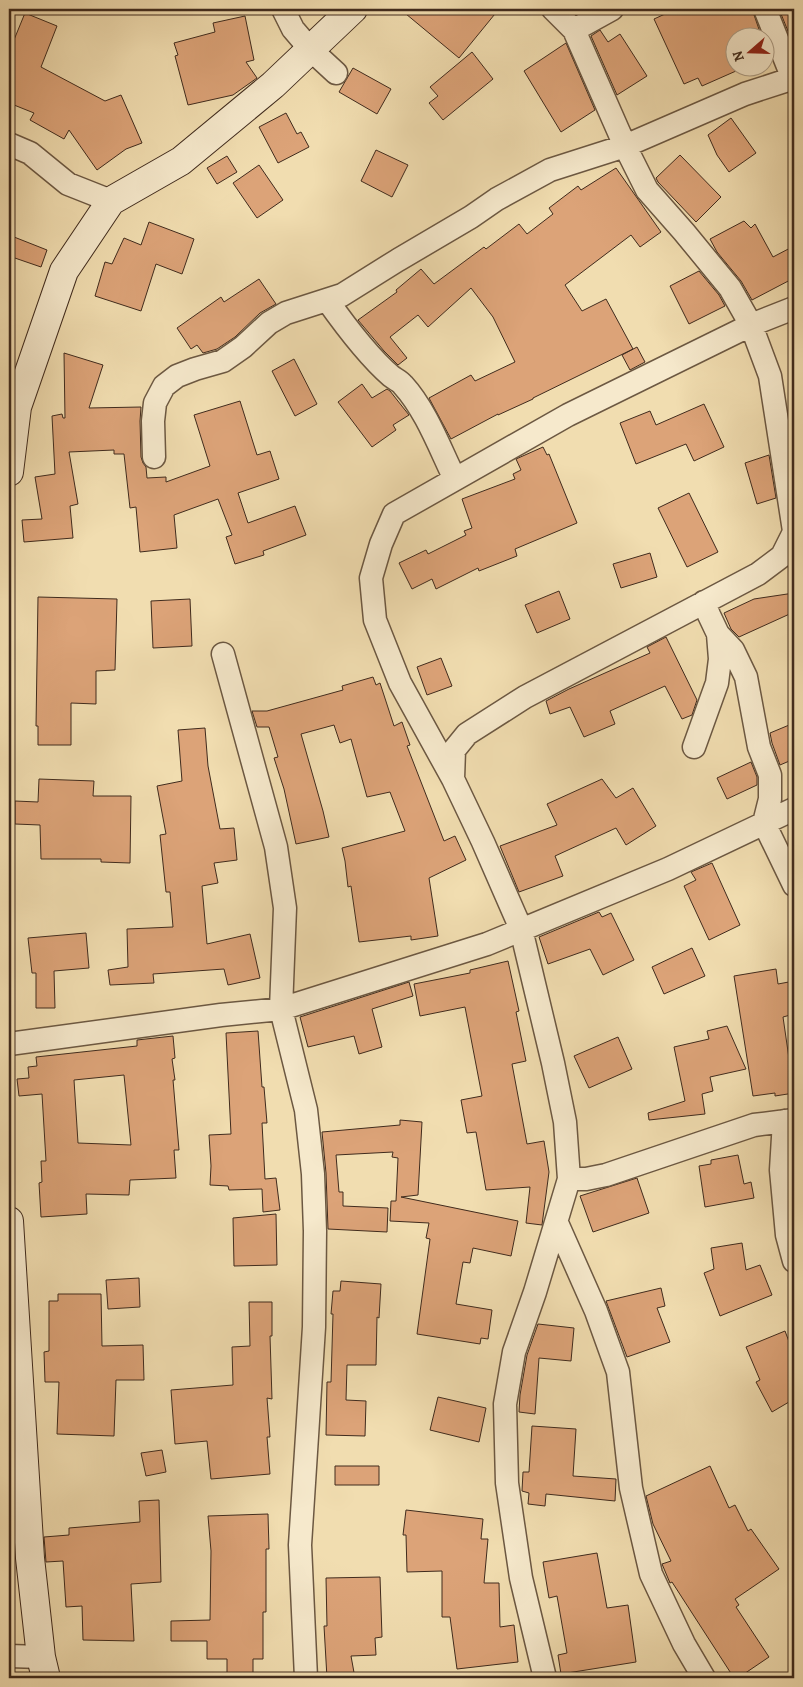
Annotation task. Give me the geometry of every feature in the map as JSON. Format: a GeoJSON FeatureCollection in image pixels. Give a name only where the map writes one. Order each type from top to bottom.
{"type":"FeatureCollection","features":[{"type":"Feature","properties":{"kind":"street"},"geometry":{"type":"LineString","coordinates":[[283,9],[293,29],[310,49],[336,73]]}},
{"type":"Feature","properties":{"kind":"street"},"geometry":{"type":"LineString","coordinates":[[9,472],[18,407],[64,271],[111,201],[181,161],[273,86],[353,9]]}},
{"type":"Feature","properties":{"kind":"street"},"geometry":{"type":"LineString","coordinates":[[453,779],[454,750],[467,734],[525,697],[758,574],[782,556],[794,531],[770,376],[751,325],[730,288],[647,190],[625,146],[574,30],[553,9]]}},
{"type":"Feature","properties":{"kind":"street"},"geometry":{"type":"LineString","coordinates":[[574,30],[612,9]]}},
{"type":"Feature","properties":{"kind":"street"},"geometry":{"type":"LineString","coordinates":[[154,457],[155,403],[164,386],[177,376],[223,361],[269,323],[286,313],[342,295],[471,217],[497,199],[550,170],[625,146],[746,94],[794,79],[765,9]]}},
{"type":"Feature","properties":{"kind":"street"},"geometry":{"type":"LineString","coordinates":[[9,144],[30,153],[68,184],[111,201]]}},
{"type":"Feature","properties":{"kind":"street"},"geometry":{"type":"LineString","coordinates":[[327,300],[373,356],[392,377],[402,383],[416,401],[453,475]]}},
{"type":"Feature","properties":{"kind":"street"},"geometry":{"type":"LineString","coordinates":[[544,1678],[522,1578],[507,1483],[506,1404],[514,1352],[557,1223],[569,1179],[564,1122],[554,1063],[521,929],[453,779],[400,683],[374,620],[371,578],[381,544],[394,514],[568,415],[751,325],[794,308]]}},
{"type":"Feature","properties":{"kind":"street"},"geometry":{"type":"LineString","coordinates":[[704,602],[718,634],[733,650],[746,677],[759,747],[770,775],[770,799],[764,823],[794,885]]}},
{"type":"Feature","properties":{"kind":"street"},"geometry":{"type":"LineString","coordinates":[[694,747],[717,683],[720,659],[718,634]]}},
{"type":"Feature","properties":{"kind":"street"},"geometry":{"type":"LineString","coordinates":[[223,654],[276,847],[285,908],[281,1008],[306,1110],[313,1174],[315,1231],[314,1327],[300,1545],[306,1678]]}},
{"type":"Feature","properties":{"kind":"street"},"geometry":{"type":"LineString","coordinates":[[9,1044],[281,1008],[486,944],[668,869],[794,809]]}},
{"type":"Feature","properties":{"kind":"street"},"geometry":{"type":"LineString","coordinates":[[569,1179],[586,1179],[606,1175],[754,1125],[789,1121],[781,1170],[787,1236],[794,1262]]}},
{"type":"Feature","properties":{"kind":"street"},"geometry":{"type":"LineString","coordinates":[[9,1221],[30,1558],[43,1668],[9,1656]]}},
{"type":"Feature","properties":{"kind":"street"},"geometry":{"type":"LineString","coordinates":[[557,1223],[596,1311],[618,1372],[631,1488],[651,1574],[684,1644],[704,1678]]}},
{"type":"Feature","properties":{"kind":"building"},"geometry":{"type":"Polygon","coordinates":[[[400,9],[499,9],[459,58],[400,9]]]}},
{"type":"Feature","properties":{"kind":"building"},"geometry":{"type":"Polygon","coordinates":[[[676,9],[752,9],[759,28],[726,28],[726,75],[702,86],[698,78],[684,84],[654,19],[676,9]]]}},
{"type":"Feature","properties":{"kind":"building"},"geometry":{"type":"Polygon","coordinates":[[[779,9],[794,9],[794,46],[779,9]]]}},
{"type":"Feature","properties":{"kind":"building"},"geometry":{"type":"Polygon","coordinates":[[[25,13],[57,26],[41,67],[105,101],[121,95],[142,143],[126,149],[97,170],[69,130],[64,139],[30,120],[34,113],[9,103],[9,52],[25,13]]]}},
{"type":"Feature","properties":{"kind":"building"},"geometry":{"type":"Polygon","coordinates":[[[245,16],[254,60],[246,62],[257,78],[233,95],[188,105],[175,56],[178,55],[174,43],[215,32],[213,23],[245,16]]]}},
{"type":"Feature","properties":{"kind":"building"},"geometry":{"type":"Polygon","coordinates":[[[600,30],[608,42],[620,34],[647,76],[617,95],[591,36],[600,30]]]}},
{"type":"Feature","properties":{"kind":"building"},"geometry":{"type":"Polygon","coordinates":[[[566,43],[595,110],[561,132],[524,71],[566,43]]]}},
{"type":"Feature","properties":{"kind":"building"},"geometry":{"type":"Polygon","coordinates":[[[472,52],[493,79],[443,120],[429,103],[438,96],[430,87],[472,52]]]}},
{"type":"Feature","properties":{"kind":"building"},"geometry":{"type":"Polygon","coordinates":[[[353,68],[391,89],[377,114],[339,92],[353,68]]]}},
{"type":"Feature","properties":{"kind":"building"},"geometry":{"type":"Polygon","coordinates":[[[286,113],[297,134],[301,132],[309,147],[278,163],[259,127],[286,113]]]}},
{"type":"Feature","properties":{"kind":"building"},"geometry":{"type":"Polygon","coordinates":[[[731,118],[756,153],[729,172],[717,155],[708,135],[731,118]]]}},
{"type":"Feature","properties":{"kind":"building"},"geometry":{"type":"Polygon","coordinates":[[[376,150],[408,165],[392,197],[361,181],[376,150]]]}},
{"type":"Feature","properties":{"kind":"building"},"geometry":{"type":"Polygon","coordinates":[[[680,155],[721,197],[696,222],[656,178],[680,155]]]}},
{"type":"Feature","properties":{"kind":"building"},"geometry":{"type":"Polygon","coordinates":[[[227,156],[237,172],[217,184],[207,168],[227,156]]]}},
{"type":"Feature","properties":{"kind":"building"},"geometry":{"type":"Polygon","coordinates":[[[259,165],[283,200],[257,218],[233,183],[259,165]]]}},
{"type":"Feature","properties":{"kind":"building"},"geometry":{"type":"Polygon","coordinates":[[[616,168],[661,232],[640,247],[631,235],[565,285],[582,311],[606,299],[633,349],[533,399],[498,414],[451,439],[429,398],[471,375],[475,381],[515,362],[493,317],[471,288],[428,327],[418,315],[390,337],[407,358],[398,365],[358,320],[397,292],[396,290],[421,269],[434,284],[519,224],[527,234],[553,214],[549,208],[578,186],[581,190],[616,168]]]}},
{"type":"Feature","properties":{"kind":"building"},"geometry":{"type":"Polygon","coordinates":[[[744,221],[751,228],[755,224],[773,257],[794,246],[794,278],[752,300],[741,281],[717,252],[710,239],[744,221]]]}},
{"type":"Feature","properties":{"kind":"building"},"geometry":{"type":"Polygon","coordinates":[[[149,222],[194,239],[182,274],[156,264],[141,311],[95,296],[105,262],[112,264],[124,238],[141,245],[149,222]]]}},
{"type":"Feature","properties":{"kind":"building"},"geometry":{"type":"Polygon","coordinates":[[[9,235],[47,250],[41,267],[9,256],[9,235]]]}},
{"type":"Feature","properties":{"kind":"building"},"geometry":{"type":"Polygon","coordinates":[[[699,271],[719,295],[725,306],[689,324],[670,286],[699,271]]]}},
{"type":"Feature","properties":{"kind":"building"},"geometry":{"type":"Polygon","coordinates":[[[259,279],[276,304],[260,313],[235,337],[217,349],[203,353],[197,345],[191,349],[177,328],[221,297],[224,302],[259,279]]]}},
{"type":"Feature","properties":{"kind":"building"},"geometry":{"type":"Polygon","coordinates":[[[637,347],[645,362],[630,370],[622,355],[637,347]]]}},
{"type":"Feature","properties":{"kind":"building"},"geometry":{"type":"Polygon","coordinates":[[[64,353],[103,365],[89,408],[141,407],[141,457],[146,467],[147,478],[166,477],[166,482],[210,466],[194,415],[240,401],[257,455],[270,451],[279,479],[238,493],[248,523],[295,506],[306,535],[263,551],[264,555],[235,564],[226,537],[232,535],[218,499],[174,515],[177,548],[140,552],[136,507],[130,508],[124,454],[114,454],[114,450],[69,452],[78,504],[70,506],[73,538],[24,542],[22,520],[42,519],[35,477],[55,474],[52,416],[62,414],[63,418],[65,418],[64,353]]]}},
{"type":"Feature","properties":{"kind":"building"},"geometry":{"type":"Polygon","coordinates":[[[294,359],[317,404],[295,416],[272,371],[294,359]]]}},
{"type":"Feature","properties":{"kind":"building"},"geometry":{"type":"Polygon","coordinates":[[[362,384],[372,398],[387,389],[409,415],[393,425],[396,430],[372,447],[338,402],[362,384]]]}},
{"type":"Feature","properties":{"kind":"building"},"geometry":{"type":"Polygon","coordinates":[[[704,404],[724,447],[694,461],[686,444],[636,464],[620,423],[650,411],[656,425],[704,404]]]}},
{"type":"Feature","properties":{"kind":"building"},"geometry":{"type":"Polygon","coordinates":[[[543,447],[547,455],[549,454],[577,523],[515,549],[517,556],[479,571],[478,568],[436,589],[432,579],[412,589],[399,563],[426,550],[428,554],[466,535],[464,531],[472,528],[462,499],[515,479],[513,474],[521,470],[516,459],[543,447]]]}},
{"type":"Feature","properties":{"kind":"building"},"geometry":{"type":"Polygon","coordinates":[[[769,455],[776,498],[757,504],[745,463],[769,455]]]}},
{"type":"Feature","properties":{"kind":"building"},"geometry":{"type":"Polygon","coordinates":[[[689,493],[718,552],[687,567],[658,508],[689,493]]]}},
{"type":"Feature","properties":{"kind":"building"},"geometry":{"type":"Polygon","coordinates":[[[650,553],[657,577],[621,588],[613,564],[650,553]]]}},
{"type":"Feature","properties":{"kind":"building"},"geometry":{"type":"Polygon","coordinates":[[[559,591],[570,619],[537,633],[525,605],[559,591]]]}},
{"type":"Feature","properties":{"kind":"building"},"geometry":{"type":"Polygon","coordinates":[[[794,593],[794,612],[739,637],[731,629],[724,613],[754,599],[794,593]]]}},
{"type":"Feature","properties":{"kind":"building"},"geometry":{"type":"Polygon","coordinates":[[[38,597],[117,599],[115,670],[96,671],[96,704],[71,703],[71,745],[38,745],[38,726],[36,726],[38,597]]]}},
{"type":"Feature","properties":{"kind":"building"},"geometry":{"type":"Polygon","coordinates":[[[190,599],[192,646],[153,648],[151,601],[190,599]]]}},
{"type":"Feature","properties":{"kind":"building"},"geometry":{"type":"Polygon","coordinates":[[[666,637],[697,700],[692,715],[682,719],[665,686],[610,711],[615,724],[584,737],[570,707],[550,714],[546,701],[650,653],[647,647],[666,637]]]}},
{"type":"Feature","properties":{"kind":"building"},"geometry":{"type":"Polygon","coordinates":[[[441,658],[452,686],[427,695],[417,667],[441,658]]]}},
{"type":"Feature","properties":{"kind":"building"},"geometry":{"type":"Polygon","coordinates":[[[373,677],[376,685],[380,683],[394,726],[402,722],[410,745],[407,746],[444,841],[455,836],[466,860],[429,878],[438,936],[411,940],[411,936],[359,942],[351,886],[348,887],[342,848],[405,831],[390,792],[367,797],[351,739],[340,743],[334,725],[301,734],[329,837],[296,844],[284,789],[274,758],[278,757],[269,727],[257,727],[252,711],[267,711],[343,690],[342,686],[373,677]]]}},
{"type":"Feature","properties":{"kind":"building"},"geometry":{"type":"Polygon","coordinates":[[[794,723],[794,759],[780,765],[770,733],[794,723]]]}},
{"type":"Feature","properties":{"kind":"building"},"geometry":{"type":"Polygon","coordinates":[[[205,728],[208,766],[220,829],[234,828],[237,860],[214,863],[218,883],[202,886],[207,944],[250,934],[260,978],[228,985],[224,969],[153,974],[154,983],[110,985],[108,970],[128,967],[127,929],[173,927],[170,892],[166,892],[160,835],[166,834],[157,786],[182,781],[178,730],[205,728]]]}},
{"type":"Feature","properties":{"kind":"building"},"geometry":{"type":"Polygon","coordinates":[[[751,762],[757,777],[757,785],[727,799],[717,778],[751,762]]]}},
{"type":"Feature","properties":{"kind":"building"},"geometry":{"type":"Polygon","coordinates":[[[39,779],[94,781],[93,796],[131,796],[130,863],[101,862],[101,859],[41,859],[40,825],[15,824],[15,801],[38,802],[39,779]]]}},
{"type":"Feature","properties":{"kind":"building"},"geometry":{"type":"Polygon","coordinates":[[[602,779],[616,798],[633,788],[656,826],[626,845],[616,828],[555,856],[563,876],[519,892],[500,846],[557,825],[547,804],[602,779]]]}},
{"type":"Feature","properties":{"kind":"building"},"geometry":{"type":"Polygon","coordinates":[[[712,863],[740,925],[709,940],[684,886],[696,880],[691,872],[712,863]]]}},
{"type":"Feature","properties":{"kind":"building"},"geometry":{"type":"Polygon","coordinates":[[[599,912],[602,917],[611,913],[634,960],[603,975],[590,949],[548,964],[539,937],[599,912]]]}},
{"type":"Feature","properties":{"kind":"building"},"geometry":{"type":"Polygon","coordinates":[[[86,933],[89,968],[54,971],[55,1008],[36,1008],[36,973],[32,973],[28,938],[86,933]]]}},
{"type":"Feature","properties":{"kind":"building"},"geometry":{"type":"Polygon","coordinates":[[[692,948],[705,976],[664,994],[652,967],[692,948]]]}},
{"type":"Feature","properties":{"kind":"building"},"geometry":{"type":"Polygon","coordinates":[[[508,961],[519,1011],[516,1012],[526,1061],[512,1064],[527,1144],[544,1141],[549,1172],[542,1225],[526,1223],[530,1187],[486,1190],[476,1132],[467,1133],[461,1100],[482,1096],[465,1007],[420,1016],[414,984],[470,973],[470,970],[508,961]]]}},
{"type":"Feature","properties":{"kind":"building"},"geometry":{"type":"Polygon","coordinates":[[[776,969],[778,984],[794,981],[794,1014],[783,1017],[794,1093],[775,1096],[775,1093],[753,1096],[734,976],[776,969]]]}},
{"type":"Feature","properties":{"kind":"building"},"geometry":{"type":"Polygon","coordinates":[[[409,982],[413,996],[372,1009],[382,1047],[359,1054],[354,1036],[308,1047],[300,1017],[409,982]]]}},
{"type":"Feature","properties":{"kind":"building"},"geometry":{"type":"Polygon","coordinates":[[[727,1026],[746,1069],[710,1077],[713,1091],[702,1094],[705,1114],[649,1120],[648,1113],[685,1101],[674,1047],[709,1039],[707,1031],[727,1026]]]}},
{"type":"Feature","properties":{"kind":"building"},"geometry":{"type":"Polygon","coordinates":[[[258,1031],[267,1123],[262,1123],[265,1179],[276,1178],[280,1210],[263,1212],[262,1189],[229,1190],[228,1186],[210,1185],[209,1135],[231,1134],[226,1033],[258,1031]]]}},
{"type":"Feature","properties":{"kind":"building"},"geometry":{"type":"Polygon","coordinates":[[[173,1036],[175,1058],[172,1059],[175,1080],[173,1080],[179,1150],[174,1150],[176,1178],[130,1180],[129,1195],[86,1194],[87,1214],[41,1217],[39,1183],[42,1182],[41,1161],[46,1161],[42,1094],[19,1096],[17,1079],[29,1078],[28,1067],[37,1066],[36,1057],[137,1046],[137,1040],[173,1036]],[[124,1075],[74,1080],[78,1143],[131,1145],[124,1075]]]}},
{"type":"Feature","properties":{"kind":"building"},"geometry":{"type":"Polygon","coordinates":[[[618,1037],[632,1069],[589,1088],[574,1056],[618,1037]]]}},
{"type":"Feature","properties":{"kind":"building"},"geometry":{"type":"Polygon","coordinates":[[[400,1120],[422,1122],[418,1195],[401,1197],[518,1221],[511,1256],[473,1248],[470,1263],[463,1262],[456,1304],[492,1310],[488,1339],[481,1338],[480,1344],[417,1334],[430,1239],[426,1238],[429,1223],[390,1221],[391,1201],[396,1201],[398,1158],[392,1157],[393,1152],[336,1155],[339,1192],[343,1192],[343,1206],[388,1208],[387,1232],[328,1229],[322,1132],[400,1125],[400,1120]]]}},
{"type":"Feature","properties":{"kind":"building"},"geometry":{"type":"Polygon","coordinates":[[[738,1155],[744,1184],[751,1182],[754,1198],[705,1207],[699,1166],[711,1164],[711,1160],[738,1155]]]}},
{"type":"Feature","properties":{"kind":"building"},"geometry":{"type":"Polygon","coordinates":[[[637,1178],[649,1213],[593,1232],[580,1196],[637,1178]]]}},
{"type":"Feature","properties":{"kind":"building"},"geometry":{"type":"Polygon","coordinates":[[[276,1214],[277,1265],[234,1266],[233,1218],[276,1214]]]}},
{"type":"Feature","properties":{"kind":"building"},"geometry":{"type":"Polygon","coordinates":[[[742,1243],[746,1270],[760,1265],[772,1295],[720,1316],[704,1273],[714,1269],[711,1248],[742,1243]]]}},
{"type":"Feature","properties":{"kind":"building"},"geometry":{"type":"Polygon","coordinates":[[[139,1278],[140,1307],[108,1309],[106,1280],[139,1278]]]}},
{"type":"Feature","properties":{"kind":"building"},"geometry":{"type":"Polygon","coordinates":[[[341,1281],[381,1284],[379,1318],[377,1317],[376,1365],[347,1365],[346,1400],[366,1401],[365,1436],[326,1435],[327,1382],[331,1382],[333,1291],[340,1291],[341,1281]]]}},
{"type":"Feature","properties":{"kind":"building"},"geometry":{"type":"Polygon","coordinates":[[[661,1288],[665,1306],[657,1308],[670,1342],[627,1357],[606,1301],[661,1288]]]}},
{"type":"Feature","properties":{"kind":"building"},"geometry":{"type":"Polygon","coordinates":[[[58,1294],[101,1294],[102,1346],[143,1345],[144,1380],[116,1380],[114,1436],[57,1434],[59,1382],[45,1382],[44,1352],[49,1351],[49,1301],[58,1301],[58,1294]]]}},
{"type":"Feature","properties":{"kind":"building"},"geometry":{"type":"Polygon","coordinates":[[[249,1302],[272,1302],[272,1336],[270,1336],[272,1399],[267,1398],[270,1437],[267,1437],[270,1474],[211,1479],[207,1441],[175,1444],[171,1390],[233,1385],[232,1347],[250,1346],[249,1302]]]}},
{"type":"Feature","properties":{"kind":"building"},"geometry":{"type":"Polygon","coordinates":[[[538,1324],[574,1328],[571,1361],[539,1358],[535,1414],[519,1412],[527,1355],[538,1324]]]}},
{"type":"Feature","properties":{"kind":"building"},"geometry":{"type":"Polygon","coordinates":[[[785,1331],[794,1355],[794,1399],[772,1412],[756,1382],[760,1380],[746,1347],[785,1331]]]}},
{"type":"Feature","properties":{"kind":"building"},"geometry":{"type":"Polygon","coordinates":[[[438,1397],[486,1408],[479,1442],[430,1430],[438,1397]]]}},
{"type":"Feature","properties":{"kind":"building"},"geometry":{"type":"Polygon","coordinates":[[[532,1426],[576,1429],[573,1476],[616,1479],[615,1501],[546,1494],[545,1506],[528,1504],[529,1493],[522,1491],[523,1472],[529,1472],[532,1426]]]}},
{"type":"Feature","properties":{"kind":"building"},"geometry":{"type":"Polygon","coordinates":[[[162,1450],[166,1472],[146,1476],[141,1453],[162,1450]]]}},
{"type":"Feature","properties":{"kind":"building"},"geometry":{"type":"Polygon","coordinates":[[[335,1466],[379,1466],[379,1485],[335,1485],[335,1466]]]}},
{"type":"Feature","properties":{"kind":"building"},"geometry":{"type":"Polygon","coordinates":[[[710,1466],[729,1508],[735,1505],[748,1531],[751,1529],[779,1569],[735,1599],[739,1605],[736,1607],[769,1657],[738,1678],[734,1678],[672,1582],[670,1583],[662,1564],[671,1561],[653,1524],[646,1496],[710,1466]]]}},
{"type":"Feature","properties":{"kind":"building"},"geometry":{"type":"Polygon","coordinates":[[[159,1500],[161,1582],[131,1584],[134,1641],[83,1640],[82,1606],[66,1607],[63,1561],[46,1562],[44,1537],[69,1535],[69,1528],[140,1522],[139,1501],[159,1500]]]}},
{"type":"Feature","properties":{"kind":"building"},"geometry":{"type":"Polygon","coordinates":[[[406,1510],[483,1519],[481,1539],[488,1539],[484,1583],[499,1583],[500,1627],[514,1625],[518,1662],[457,1669],[450,1617],[442,1617],[442,1571],[407,1572],[406,1535],[403,1535],[406,1510]]]}},
{"type":"Feature","properties":{"kind":"building"},"geometry":{"type":"Polygon","coordinates":[[[268,1514],[269,1549],[266,1549],[266,1612],[263,1612],[263,1659],[253,1659],[253,1678],[227,1678],[227,1659],[207,1659],[207,1641],[171,1641],[171,1621],[210,1620],[211,1551],[208,1516],[268,1514]]]}},
{"type":"Feature","properties":{"kind":"building"},"geometry":{"type":"Polygon","coordinates":[[[597,1553],[607,1608],[628,1605],[636,1662],[561,1674],[558,1655],[567,1653],[557,1596],[549,1598],[543,1562],[597,1553]]]}},
{"type":"Feature","properties":{"kind":"building"},"geometry":{"type":"Polygon","coordinates":[[[380,1577],[382,1637],[375,1638],[376,1655],[351,1656],[355,1678],[327,1678],[324,1626],[327,1626],[326,1578],[380,1577]]]}}]}
